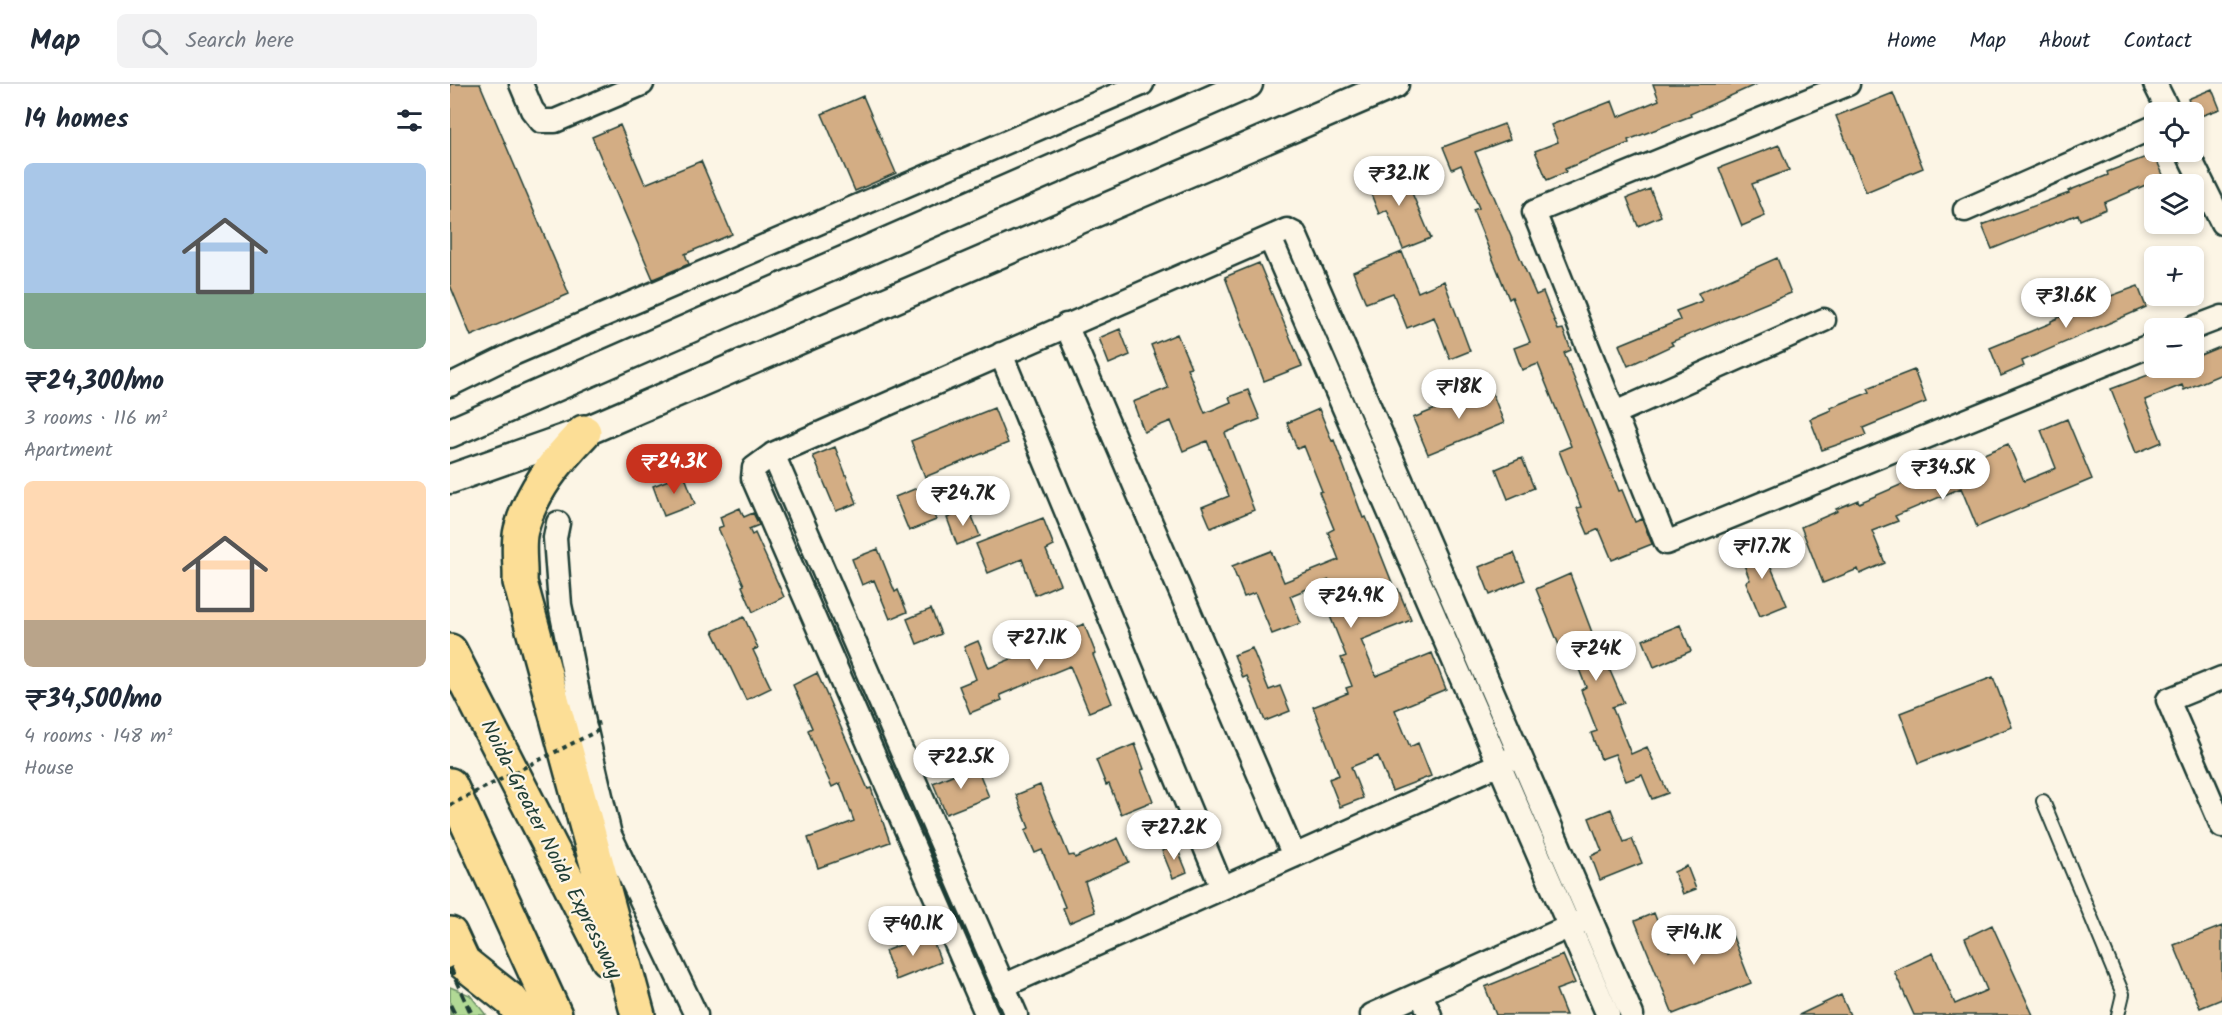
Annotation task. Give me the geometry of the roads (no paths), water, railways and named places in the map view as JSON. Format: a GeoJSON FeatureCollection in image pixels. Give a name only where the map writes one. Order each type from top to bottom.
{"type":"FeatureCollection","features":[{"type":"Feature","properties":{"kind":"highway"},"geometry":{"type":"LineString","coordinates":[[584,432],[559,458],[537,490],[521,531],[520,582],[638,1015]]}},
{"type":"Feature","properties":{"kind":"highway","name":"Noida-Greater Noida Expressway"},"geometry":{"type":"LineString","coordinates":[[450,651],[638,1015]]}},
{"type":"Feature","properties":{"kind":"highway"},"geometry":{"type":"LineString","coordinates":[[450,785],[555,1015]]}},
{"type":"Feature","properties":{"kind":"highway"},"geometry":{"type":"LineString","coordinates":[[454,953],[512,1001],[522,1015]]}},
{"type":"Feature","properties":{"kind":"street"},"geometry":{"type":"LineString","coordinates":[[521,84],[532,110],[542,121],[555,121],[642,84]]}},
{"type":"Feature","properties":{"kind":"street"},"geometry":{"type":"LineString","coordinates":[[450,385],[513,354],[1142,84]]}},
{"type":"Feature","properties":{"kind":"street"},"geometry":{"type":"LineString","coordinates":[[450,433],[1248,84]]}},
{"type":"Feature","properties":{"kind":"street"},"geometry":{"type":"LineString","coordinates":[[450,479],[584,432],[1394,84]]}},
{"type":"Feature","properties":{"kind":"street"},"geometry":{"type":"LineString","coordinates":[[1848,84],[1534,212],[1666,543],[2144,348]]}},
{"type":"Feature","properties":{"kind":"street"},"geometry":{"type":"LineString","coordinates":[[2155,84],[2164,102]]}},
{"type":"Feature","properties":{"kind":"street"},"geometry":{"type":"LineString","coordinates":[[1965,210],[2144,132]]}},
{"type":"Feature","properties":{"kind":"street"},"geometry":{"type":"LineString","coordinates":[[2192,162],[2222,223]]}},
{"type":"Feature","properties":{"kind":"street"},"geometry":{"type":"LineString","coordinates":[[987,1015],[752,472],[756,464],[773,454],[1287,230],[1295,234],[1520,754],[1580,921],[1608,1015]]}},
{"type":"Feature","properties":{"kind":"street"},"geometry":{"type":"LineString","coordinates":[[1270,238],[1499,764],[1580,921],[1632,1015]]}},
{"type":"Feature","properties":{"kind":"street"},"geometry":{"type":"LineString","coordinates":[[2204,324],[2222,317]]}},
{"type":"Feature","properties":{"kind":"street"},"geometry":{"type":"LineString","coordinates":[[1615,413],[1824,320]]}},
{"type":"Feature","properties":{"kind":"street"},"geometry":{"type":"LineString","coordinates":[[1066,325],[1294,856]]}},
{"type":"Feature","properties":{"kind":"street"},"geometry":{"type":"LineString","coordinates":[[1001,354],[1222,888]]}},
{"type":"Feature","properties":{"kind":"street"},"geometry":{"type":"LineString","coordinates":[[1357,437],[1378,427]]}},
{"type":"Feature","properties":{"kind":"street"},"geometry":{"type":"LineString","coordinates":[[773,454],[1016,1015]]}},
{"type":"Feature","properties":{"kind":"street"},"geometry":{"type":"LineString","coordinates":[[558,523],[555,538],[560,605],[610,835],[696,1015]]}},
{"type":"Feature","properties":{"kind":"street"},"geometry":{"type":"LineString","coordinates":[[2222,678],[2168,700],[2222,826]]}},
{"type":"Feature","properties":{"kind":"street"},"geometry":{"type":"LineString","coordinates":[[1003,986],[1520,754]]}},
{"type":"Feature","properties":{"kind":"street"},"geometry":{"type":"LineString","coordinates":[[1372,1015],[1580,921]]}},
{"type":"Feature","properties":{"kind":"street"},"geometry":{"type":"LineString","coordinates":[[454,953],[496,1005],[501,1015]]}},
{"type":"Feature","properties":{"kind":"street"},"geometry":{"type":"LineString","coordinates":[[1421,994],[1430,1015]]}},
{"type":"Feature","properties":{"kind":"lane"},"geometry":{"type":"LineString","coordinates":[[2043,801],[2123,994],[2118,1015]]}},
{"type":"Feature","properties":{"kind":"railway"},"geometry":{"type":"LineString","coordinates":[[450,967],[472,1015]]}},
{"type":"Feature","properties":{"kind":"railway"},"geometry":{"type":"LineString","coordinates":[[450,1005],[455,1015]]}}]}
